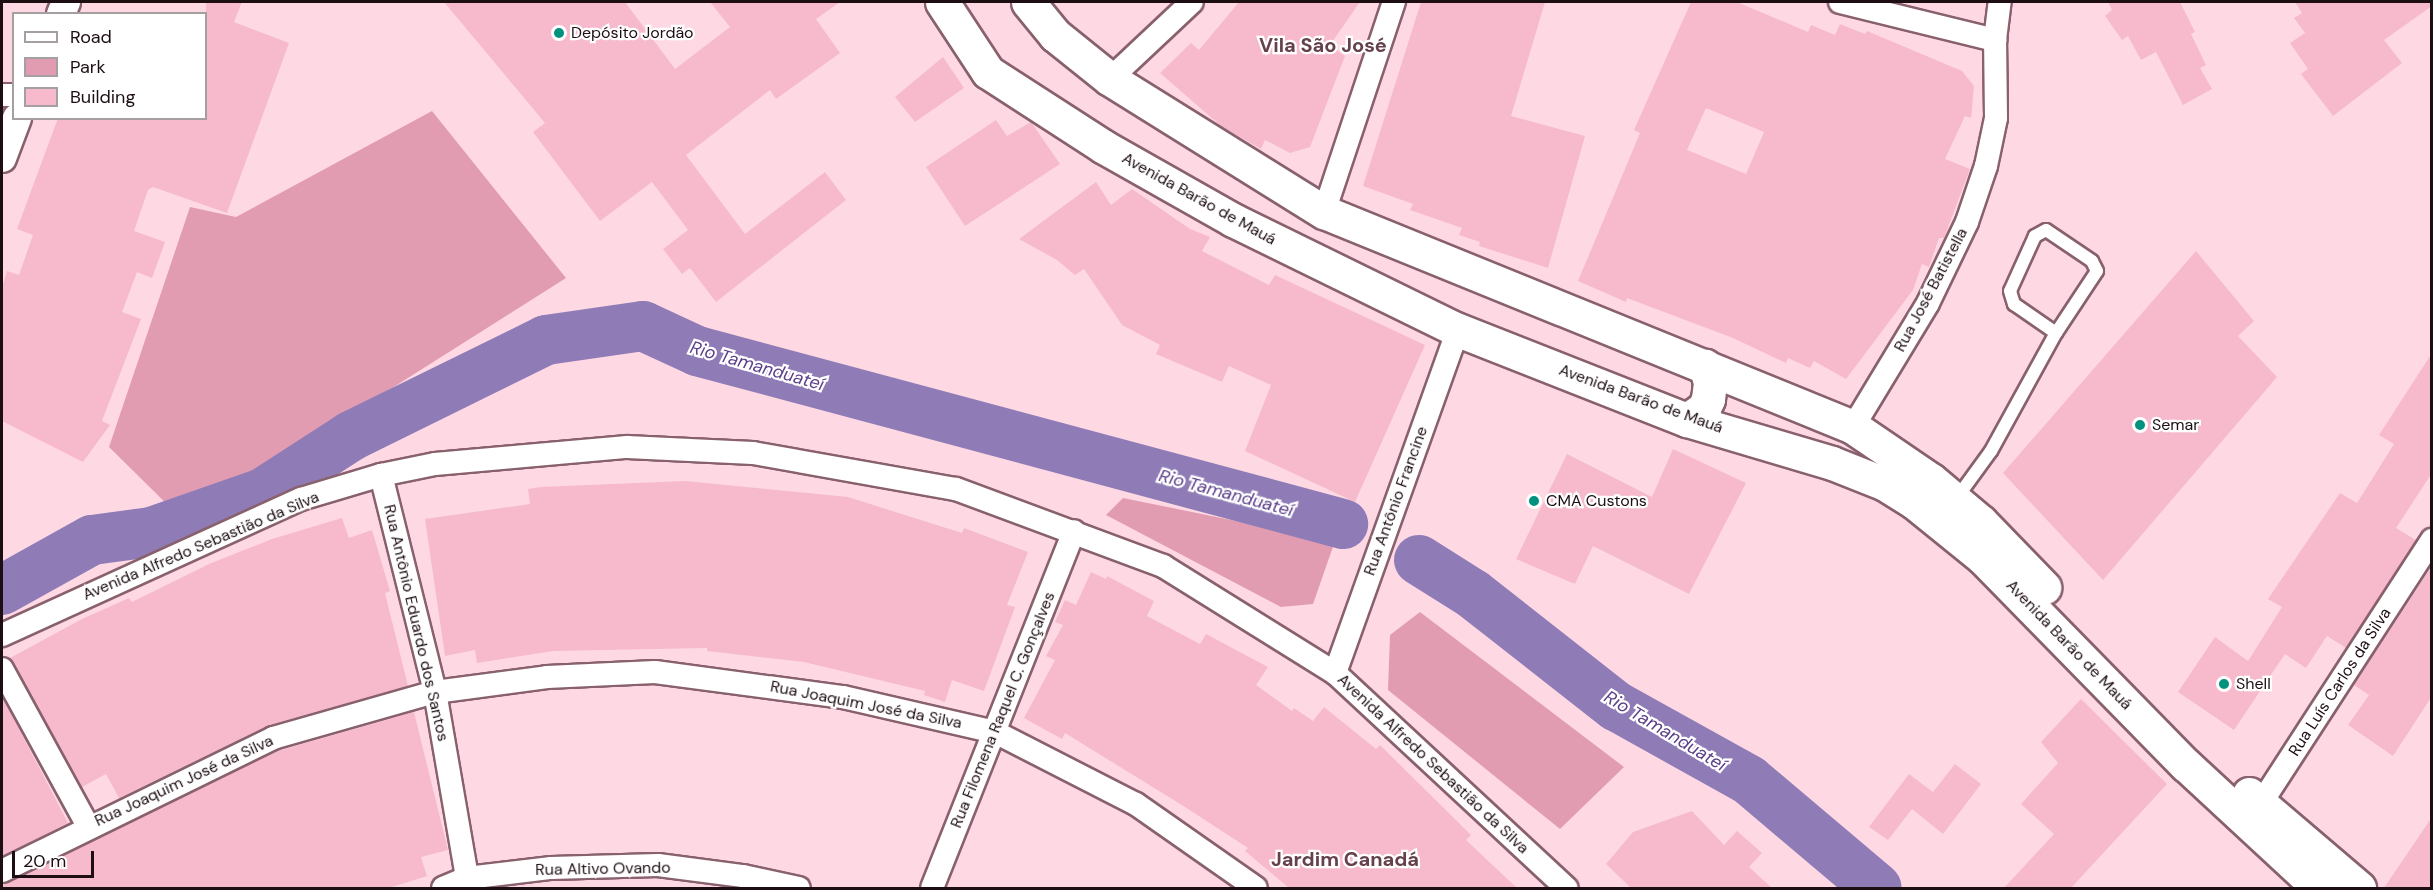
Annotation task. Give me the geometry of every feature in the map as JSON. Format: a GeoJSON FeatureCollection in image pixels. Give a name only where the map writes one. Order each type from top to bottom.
{"type":"FeatureCollection","features":[{"type":"Feature","properties":{"kind":"main road","name":"Avenida Barão de Mauá"},"geometry":{"type":"LineString","coordinates":[[942,2],[988,72],[1104,147],[1233,220],[1458,330],[1687,420],[1833,463],[1885,484],[1914,502],[1982,557],[2186,765],[2359,888]]}},
{"type":"Feature","properties":{"kind":"main road","name":"Avenida Barão de Mauá"},"geometry":{"type":"LineString","coordinates":[[1028,2],[1055,35],[1110,79],[1324,212],[1853,427],[1982,522],[2198,747],[2319,888]]}},
{"type":"Feature","properties":{"kind":"main road"},"geometry":{"type":"LineString","coordinates":[[1687,420],[1704,408],[1708,399],[1710,382],[1705,366]]}},
{"type":"Feature","properties":{"kind":"street"},"geometry":{"type":"LineString","coordinates":[[1110,79],[1192,2]]}},
{"type":"Feature","properties":{"kind":"street"},"geometry":{"type":"LineString","coordinates":[[1324,212],[1394,2]]}},
{"type":"Feature","properties":{"kind":"street"},"geometry":{"type":"LineString","coordinates":[[1840,2],[1995,40]]}},
{"type":"Feature","properties":{"kind":"street","name":"Rua José Batistella"},"geometry":{"type":"LineString","coordinates":[[1853,427],[1928,303],[1967,222],[1986,166],[1996,118],[1995,40],[2000,2]]}},
{"type":"Feature","properties":{"kind":"street"},"geometry":{"type":"LineString","coordinates":[[2,158],[16,120]]}},
{"type":"Feature","properties":{"kind":"street","name":"Rua Antônio Francine"},"geometry":{"type":"LineString","coordinates":[[1335,673],[1458,330]]}},
{"type":"Feature","properties":{"kind":"street","name":"Avenida Alfredo Sebastião da Silva"},"geometry":{"type":"LineString","coordinates":[[2,635],[302,499],[381,475],[435,464],[627,447],[753,453],[956,489],[1163,566],[1335,673],[1553,884]]}},
{"type":"Feature","properties":{"kind":"street","name":"Rua Antônio Eduardo dos Santos"},"geometry":{"type":"LineString","coordinates":[[381,475],[435,692],[467,878]]}},
{"type":"Feature","properties":{"kind":"street","name":"Rua Filomena Raquel C. Gonçalves"},"geometry":{"type":"LineString","coordinates":[[932,888],[1074,531]]}},
{"type":"Feature","properties":{"kind":"street","name":"Rua Luís Carlos da Silva"},"geometry":{"type":"LineString","coordinates":[[2254,814],[2432,540]]}},
{"type":"Feature","properties":{"kind":"street"},"geometry":{"type":"LineString","coordinates":[[2,669],[88,826]]}},
{"type":"Feature","properties":{"kind":"street","name":"Rua Joaquim José da Silva"},"geometry":{"type":"LineString","coordinates":[[2,871],[88,826],[273,738],[435,692],[547,677],[655,672],[843,697],[995,732],[1136,804],[1256,888]]}},
{"type":"Feature","properties":{"kind":"street","name":"Rua Altivo Ovando"},"geometry":{"type":"LineString","coordinates":[[443,888],[467,878],[551,868],[658,865],[742,876],[799,888]]}},
{"type":"Feature","properties":{"kind":"lane"},"geometry":{"type":"LineString","coordinates":[[1955,500],[1990,451],[2056,333],[2097,271],[2092,261],[2046,230],[2035,236],[2010,291],[2014,304],[2056,333]]}},
{"type":"Feature","properties":{"kind":"green space"},"geometry":{"type":"Polygon","coordinates":[[[432,111],[566,278],[183,520],[109,447],[190,207],[236,217],[432,111]]]}},
{"type":"Feature","properties":{"kind":"green space"},"geometry":{"type":"Polygon","coordinates":[[[1123,498],[1335,541],[1313,604],[1281,607],[1106,515],[1123,498]]]}},
{"type":"Feature","properties":{"kind":"green space"},"geometry":{"type":"Polygon","coordinates":[[[1420,612],[1624,767],[1560,829],[1388,690],[1390,635],[1420,612]]]}},
{"type":"Feature","properties":{"kind":"building"},"geometry":{"type":"Polygon","coordinates":[[[206,2],[242,2],[234,22],[289,43],[227,213],[153,187],[148,190],[134,231],[165,242],[152,278],[137,272],[122,312],[141,319],[102,421],[110,425],[83,462],[2,421],[2,287],[7,271],[19,275],[33,235],[17,229],[57,120],[207,120],[206,2]]]}},
{"type":"Feature","properties":{"kind":"building"},"geometry":{"type":"Polygon","coordinates":[[[444,2],[625,2],[675,69],[730,27],[710,2],[840,2],[816,19],[840,53],[776,99],[770,90],[686,155],[745,234],[825,172],[846,200],[716,302],[690,268],[682,274],[663,249],[688,230],[652,182],[600,221],[533,132],[545,123],[444,2]]]}},
{"type":"Feature","properties":{"kind":"building"},"geometry":{"type":"Polygon","coordinates":[[[1239,2],[1360,2],[1330,45],[1345,56],[1310,147],[1290,153],[1265,140],[1261,149],[1221,126],[1160,73],[1191,43],[1199,50],[1239,2]]]}},
{"type":"Feature","properties":{"kind":"building"},"geometry":{"type":"Polygon","coordinates":[[[1421,2],[1545,2],[1511,116],[1585,136],[1548,268],[1479,246],[1480,242],[1459,235],[1462,228],[1410,210],[1413,204],[1363,186],[1421,2]]]}},
{"type":"Feature","properties":{"kind":"building"},"geometry":{"type":"Polygon","coordinates":[[[1691,2],[1737,2],[1808,32],[1811,25],[1835,35],[1840,24],[1865,34],[1867,31],[1962,71],[1974,86],[1971,118],[1965,116],[1945,159],[1970,169],[1944,238],[1939,238],[1929,267],[1922,264],[1913,290],[1846,379],[1814,361],[1810,368],[1788,358],[1786,363],[1733,338],[1627,298],[1626,302],[1578,281],[1640,133],[1634,130],[1691,2]],[[1706,108],[1687,150],[1746,174],[1764,132],[1706,108]]]}},
{"type":"Feature","properties":{"kind":"building"},"geometry":{"type":"Polygon","coordinates":[[[2108,2],[2180,2],[2195,32],[2191,34],[2206,65],[2200,68],[2212,89],[2183,105],[2156,52],[2141,60],[2128,36],[2122,40],[2105,16],[2112,10],[2108,2]]]}},
{"type":"Feature","properties":{"kind":"building"},"geometry":{"type":"Polygon","coordinates":[[[2295,2],[2432,2],[2432,6],[2384,40],[2402,63],[2333,116],[2301,74],[2308,69],[2290,43],[2305,33],[2294,18],[2302,13],[2295,2]]]}},
{"type":"Feature","properties":{"kind":"building"},"geometry":{"type":"Polygon","coordinates":[[[943,57],[964,88],[915,122],[895,97],[943,57]]]}},
{"type":"Feature","properties":{"kind":"building"},"geometry":{"type":"Polygon","coordinates":[[[996,120],[1007,136],[1031,122],[1060,164],[965,226],[926,167],[996,120]]]}},
{"type":"Feature","properties":{"kind":"building"},"geometry":{"type":"Polygon","coordinates":[[[1096,182],[1111,205],[1132,189],[1190,229],[1210,237],[1202,251],[1269,285],[1275,275],[1425,345],[1355,502],[1245,451],[1271,385],[1229,366],[1222,382],[1156,354],[1160,345],[1122,325],[1084,269],[1075,275],[1057,260],[1019,239],[1096,182]]]}},
{"type":"Feature","properties":{"kind":"building","name":"Semar"},"geometry":{"type":"Polygon","coordinates":[[[2196,251],[2254,321],[2238,336],[2277,377],[2103,580],[2003,473],[2196,251]]]}},
{"type":"Feature","properties":{"kind":"building"},"geometry":{"type":"Polygon","coordinates":[[[2432,353],[2432,473],[2396,528],[2416,540],[2346,648],[2327,636],[2306,668],[2285,654],[2234,730],[2178,692],[2215,637],[2248,661],[2282,607],[2268,599],[2340,493],[2357,503],[2394,444],[2379,435],[2432,353]]]}},
{"type":"Feature","properties":{"kind":"building"},"geometry":{"type":"Polygon","coordinates":[[[1673,449],[1746,483],[1689,594],[1593,546],[1575,584],[1516,559],[1567,454],[1652,497],[1673,449]]]}},
{"type":"Feature","properties":{"kind":"building"},"geometry":{"type":"Polygon","coordinates":[[[685,481],[848,497],[962,533],[964,528],[1028,552],[1007,605],[1015,607],[984,691],[952,680],[945,702],[924,695],[925,691],[804,662],[707,651],[707,648],[553,651],[477,663],[475,650],[445,656],[425,519],[530,504],[528,489],[541,487],[685,481]]]}},
{"type":"Feature","properties":{"kind":"building"},"geometry":{"type":"Polygon","coordinates":[[[342,518],[349,538],[372,530],[390,591],[385,593],[408,686],[269,725],[119,798],[106,774],[82,787],[10,658],[82,619],[129,598],[132,602],[209,564],[272,539],[342,518]]]}},
{"type":"Feature","properties":{"kind":"building"},"geometry":{"type":"Polygon","coordinates":[[[2432,566],[2432,696],[2393,756],[2348,725],[2369,695],[2354,685],[2432,566]]]}},
{"type":"Feature","properties":{"kind":"building"},"geometry":{"type":"Polygon","coordinates":[[[1091,572],[1106,579],[1107,576],[1154,601],[1147,616],[1200,644],[1206,634],[1268,667],[1256,685],[1292,711],[1294,708],[1313,721],[1324,707],[1376,749],[1380,745],[1471,835],[1466,840],[1517,888],[1289,888],[1245,851],[1248,848],[1185,807],[1065,733],[1062,739],[1024,718],[1055,660],[1046,656],[1063,625],[1055,622],[1065,600],[1076,605],[1091,572]]]}},
{"type":"Feature","properties":{"kind":"building"},"geometry":{"type":"Polygon","coordinates":[[[2,696],[68,823],[2,856],[2,696]]]}},
{"type":"Feature","properties":{"kind":"building"},"geometry":{"type":"Polygon","coordinates":[[[2081,699],[2167,784],[2071,888],[2004,888],[2054,834],[2021,804],[2058,763],[2041,742],[2081,699]]]}},
{"type":"Feature","properties":{"kind":"building"},"geometry":{"type":"Polygon","coordinates":[[[414,712],[448,850],[421,857],[427,876],[389,888],[2,888],[2,884],[278,751],[414,712]]]}},
{"type":"Feature","properties":{"kind":"building"},"geometry":{"type":"Polygon","coordinates":[[[1955,764],[1981,784],[1943,834],[1912,809],[1888,840],[1869,827],[1909,774],[1933,792],[1955,764]]]}},
{"type":"Feature","properties":{"kind":"building"},"geometry":{"type":"Polygon","coordinates":[[[1692,811],[1724,845],[1737,831],[1762,853],[1749,867],[1772,888],[1631,888],[1606,864],[1633,832],[1692,811]]]}},
{"type":"Feature","properties":{"kind":"building"},"geometry":{"type":"Polygon","coordinates":[[[2432,817],[2432,888],[2384,888],[2432,817]]]}},
{"type":"Feature","properties":{"kind":"waterway","name":"Rio Tamanduateí"},"geometry":{"type":"LineString","coordinates":[[2,590],[92,540],[151,532],[263,493],[351,436],[546,340],[643,326],[697,351],[1343,524]]}},
{"type":"Feature","properties":{"kind":"waterway","name":"Rio Tamanduateí"},"geometry":{"type":"LineString","coordinates":[[1419,560],[1473,594],[1616,706],[1749,780],[1877,888]]}},
{"type":"Feature","properties":{"kind":"place","name":"Depósito Jordão"},"geometry":{"type":"Point","coordinates":[559,33]}},
{"type":"Feature","properties":{"kind":"place","name":"Semar"},"geometry":{"type":"Point","coordinates":[2140,425]}},
{"type":"Feature","properties":{"kind":"place","name":"CMA Custons"},"geometry":{"type":"Point","coordinates":[1534,501]}},
{"type":"Feature","properties":{"kind":"place","name":"Shell"},"geometry":{"type":"Point","coordinates":[2224,684]}},
{"type":"Feature","properties":{"kind":"district","name":"Vila São José"},"geometry":{"type":"Point","coordinates":[1323,45]}},
{"type":"Feature","properties":{"kind":"district","name":"Jardim Canadá"},"geometry":{"type":"Point","coordinates":[1345,859]}}]}
